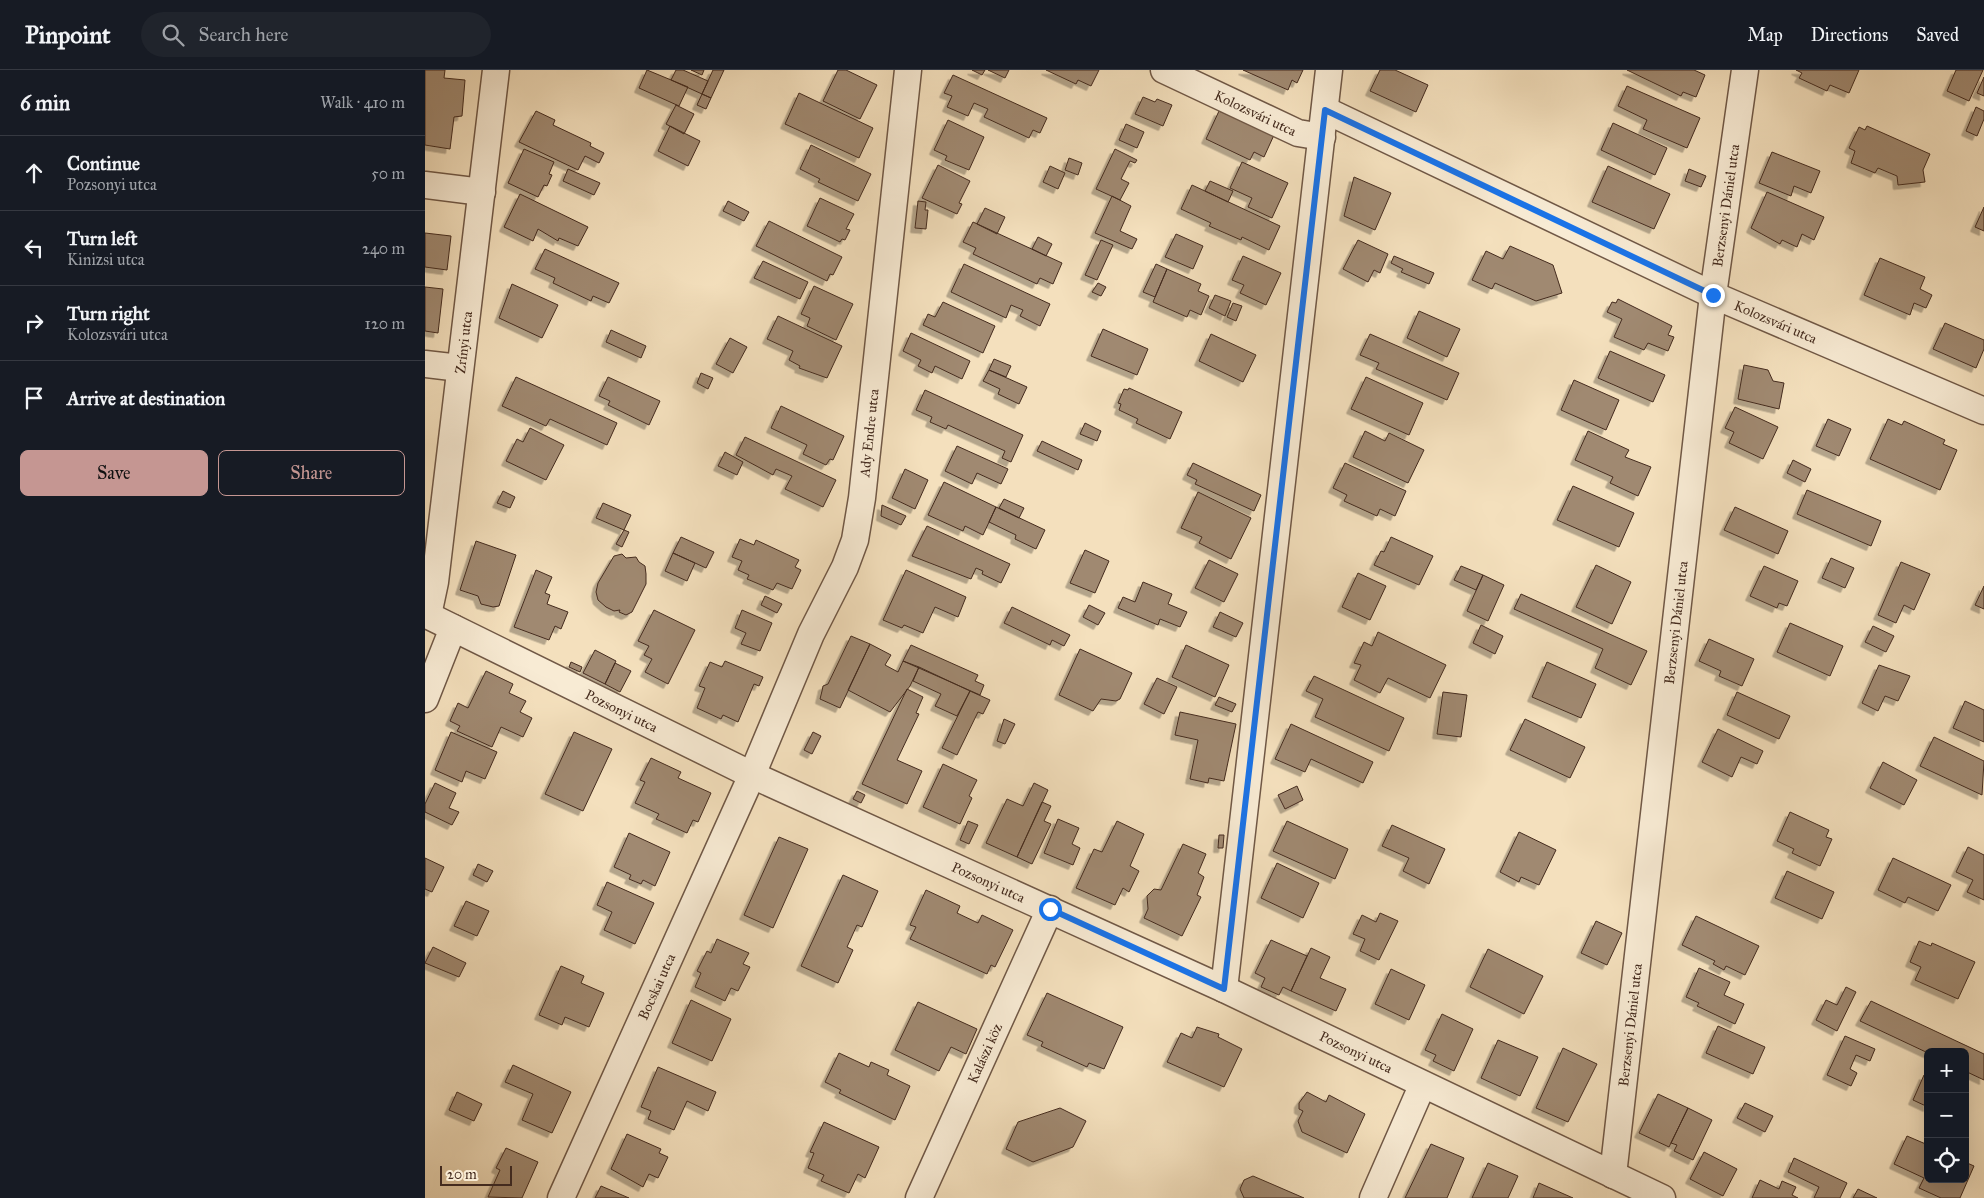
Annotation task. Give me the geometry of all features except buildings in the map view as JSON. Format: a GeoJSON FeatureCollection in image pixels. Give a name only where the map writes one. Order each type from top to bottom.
{"type":"FeatureCollection","features":[{"type":"Feature","properties":{"kind":"street","name":"Zrínyi utca"},"geometry":{"type":"LineString","coordinates":[[427,614],[435,582],[496,70]]}},
{"type":"Feature","properties":{"kind":"street","name":"Ady Endre utca"},"geometry":{"type":"LineString","coordinates":[[752,775],[811,634],[845,567],[855,540],[863,488],[908,70]]}},
{"type":"Feature","properties":{"kind":"street","name":"Kolozsvári utca"},"geometry":{"type":"LineString","coordinates":[[1164,70],[1298,133],[1322,137]]}},
{"type":"Feature","properties":{"kind":"street"},"geometry":{"type":"LineString","coordinates":[[1224,989],[1329,70]]}},
{"type":"Feature","properties":{"kind":"street","name":"Berzsenyi Dániel utca"},"geometry":{"type":"LineString","coordinates":[[1613,1175],[1713,295],[1745,70]]}},
{"type":"Feature","properties":{"kind":"street","name":"Kolozsvári utca"},"geometry":{"type":"LineString","coordinates":[[1325,110],[1713,295],[1984,411]]}},
{"type":"Feature","properties":{"kind":"street"},"geometry":{"type":"LineString","coordinates":[[425,185],[482,192]]}},
{"type":"Feature","properties":{"kind":"street"},"geometry":{"type":"LineString","coordinates":[[425,364],[460,368]]}},
{"type":"Feature","properties":{"kind":"street","name":"Pozsonyi utca"},"geometry":{"type":"LineString","coordinates":[[427,614],[752,775],[1224,989],[1422,1086],[1661,1198]]}},
{"type":"Feature","properties":{"kind":"street"},"geometry":{"type":"LineString","coordinates":[[425,699],[453,628]]}},
{"type":"Feature","properties":{"kind":"street","name":"Bocskai utca"},"geometry":{"type":"LineString","coordinates":[[561,1198],[752,775]]}},
{"type":"Feature","properties":{"kind":"street","name":"Kalászi köz"},"geometry":{"type":"LineString","coordinates":[[919,1198],[1050,909]]}},
{"type":"Feature","properties":{"kind":"street"},"geometry":{"type":"LineString","coordinates":[[1373,1198],[1422,1086]]}},
{"type":"Feature","properties":{"kind":"route"},"geometry":{"type":"LineString","coordinates":[[1050,909],[1224,989],[1325,110],[1713,295]]}}]}
